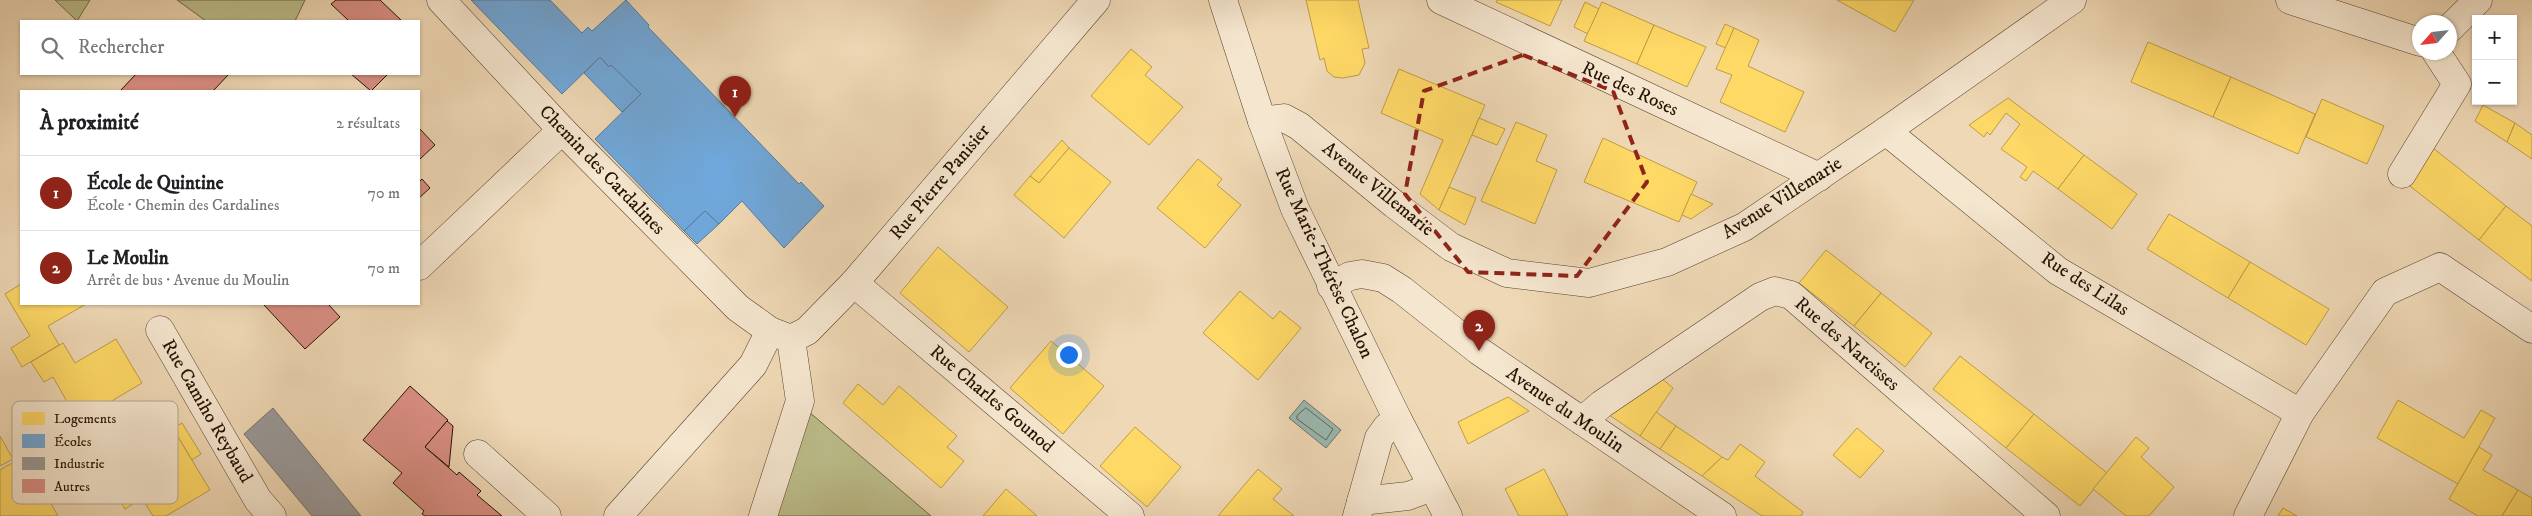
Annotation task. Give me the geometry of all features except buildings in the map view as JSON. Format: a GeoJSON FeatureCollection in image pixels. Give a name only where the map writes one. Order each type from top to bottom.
{"type":"FeatureCollection","features":[{"type":"Feature","properties":{"kind":"street","name":"Chemin des Cardalines"},"geometry":{"type":"LineString","coordinates":[[441,0],[562,130],[738,308],[781,335]]}},
{"type":"Feature","properties":{"kind":"street","name":"Rue Pierre Panisier"},"geometry":{"type":"LineString","coordinates":[[781,335],[807,331],[854,283],[1096,0]]}},
{"type":"Feature","properties":{"kind":"street","name":"Rue Marie-Thérèse Chalon"},"geometry":{"type":"LineString","coordinates":[[1223,0],[1262,121],[1295,209],[1331,286],[1448,516]]}},
{"type":"Feature","properties":{"kind":"street","name":"Rue des Roses"},"geometry":{"type":"LineString","coordinates":[[1441,0],[1819,177]]}},
{"type":"Feature","properties":{"kind":"street","name":"Avenue Villemarie"},"geometry":{"type":"LineString","coordinates":[[1262,121],[1284,118],[1299,126],[1394,204],[1451,247],[1508,273],[1589,283],[1667,262],[1744,227],[1886,131],[2072,0]]}},
{"type":"Feature","properties":{"kind":"street"},"geometry":{"type":"LineString","coordinates":[[2290,0],[2412,39]]}},
{"type":"Feature","properties":{"kind":"street"},"geometry":{"type":"LineString","coordinates":[[2457,21],[2478,0]]}},
{"type":"Feature","properties":{"kind":"street"},"geometry":{"type":"LineString","coordinates":[[2402,174],[2456,84],[2441,60]]}},
{"type":"Feature","properties":{"kind":"street"},"geometry":{"type":"LineString","coordinates":[[420,265],[562,130]]}},
{"type":"Feature","properties":{"kind":"street","name":"Rue des Lilas"},"geometry":{"type":"LineString","coordinates":[[1886,131],[2058,271],[2300,413]]}},
{"type":"Feature","properties":{"kind":"street"},"geometry":{"type":"LineString","coordinates":[[2248,516],[2300,413],[2385,292],[2440,267],[2532,328]]}},
{"type":"Feature","properties":{"kind":"street","name":"Avenue du Moulin"},"geometry":{"type":"LineString","coordinates":[[1331,286],[1350,276],[1362,274],[1383,278],[1402,290],[1479,351],[1722,516]]}},
{"type":"Feature","properties":{"kind":"street","name":"Rue Charles Gounod"},"geometry":{"type":"LineString","coordinates":[[854,283],[1130,516]]}},
{"type":"Feature","properties":{"kind":"street","name":"Rue des Narcisses"},"geometry":{"type":"LineString","coordinates":[[1582,421],[1602,404],[1760,297],[1775,291],[1791,295],[2046,516]]}},
{"type":"Feature","properties":{"kind":"street","name":"Rue Camiho Reybaud"},"geometry":{"type":"LineString","coordinates":[[160,330],[258,500],[272,516]]}},
{"type":"Feature","properties":{"kind":"street"},"geometry":{"type":"LineString","coordinates":[[618,516],[781,335]]}},
{"type":"Feature","properties":{"kind":"street"},"geometry":{"type":"LineString","coordinates":[[763,516],[800,401],[781,335]]}},
{"type":"Feature","properties":{"kind":"street"},"geometry":{"type":"LineString","coordinates":[[1398,420],[1387,427],[1379,438],[1359,508],[1408,496],[1432,487]]}},
{"type":"Feature","properties":{"kind":"street"},"geometry":{"type":"LineString","coordinates":[[478,454],[547,516]]}},
{"type":"Feature","properties":{"kind":"highlighted area"},"geometry":{"type":"Polygon","coordinates":[[[1523,55],[1613,91],[1647,182],[1577,276],[1468,272],[1405,194],[1424,91],[1523,55]]]}},
{"type":"Feature","properties":{"kind":"green space"},"geometry":{"type":"Polygon","coordinates":[[[55,0],[90,0],[76,20],[55,0]]]}},
{"type":"Feature","properties":{"kind":"green space"},"geometry":{"type":"Polygon","coordinates":[[[177,0],[305,0],[295,20],[205,20],[177,0]]]}},
{"type":"Feature","properties":{"kind":"green space"},"geometry":{"type":"Polygon","coordinates":[[[808,411],[931,516],[776,516],[808,411]]]}},
{"type":"Feature","properties":{"kind":"water"},"geometry":{"type":"Polygon","coordinates":[[[1304,400],[1341,430],[1326,448],[1289,418],[1304,400]]]}},
{"type":"Feature","properties":{"kind":"place","name":"École de Quintine"},"geometry":{"type":"Point","coordinates":[735,117]}},
{"type":"Feature","properties":{"kind":"place","name":"Le Moulin"},"geometry":{"type":"Point","coordinates":[1479,351]}}]}
